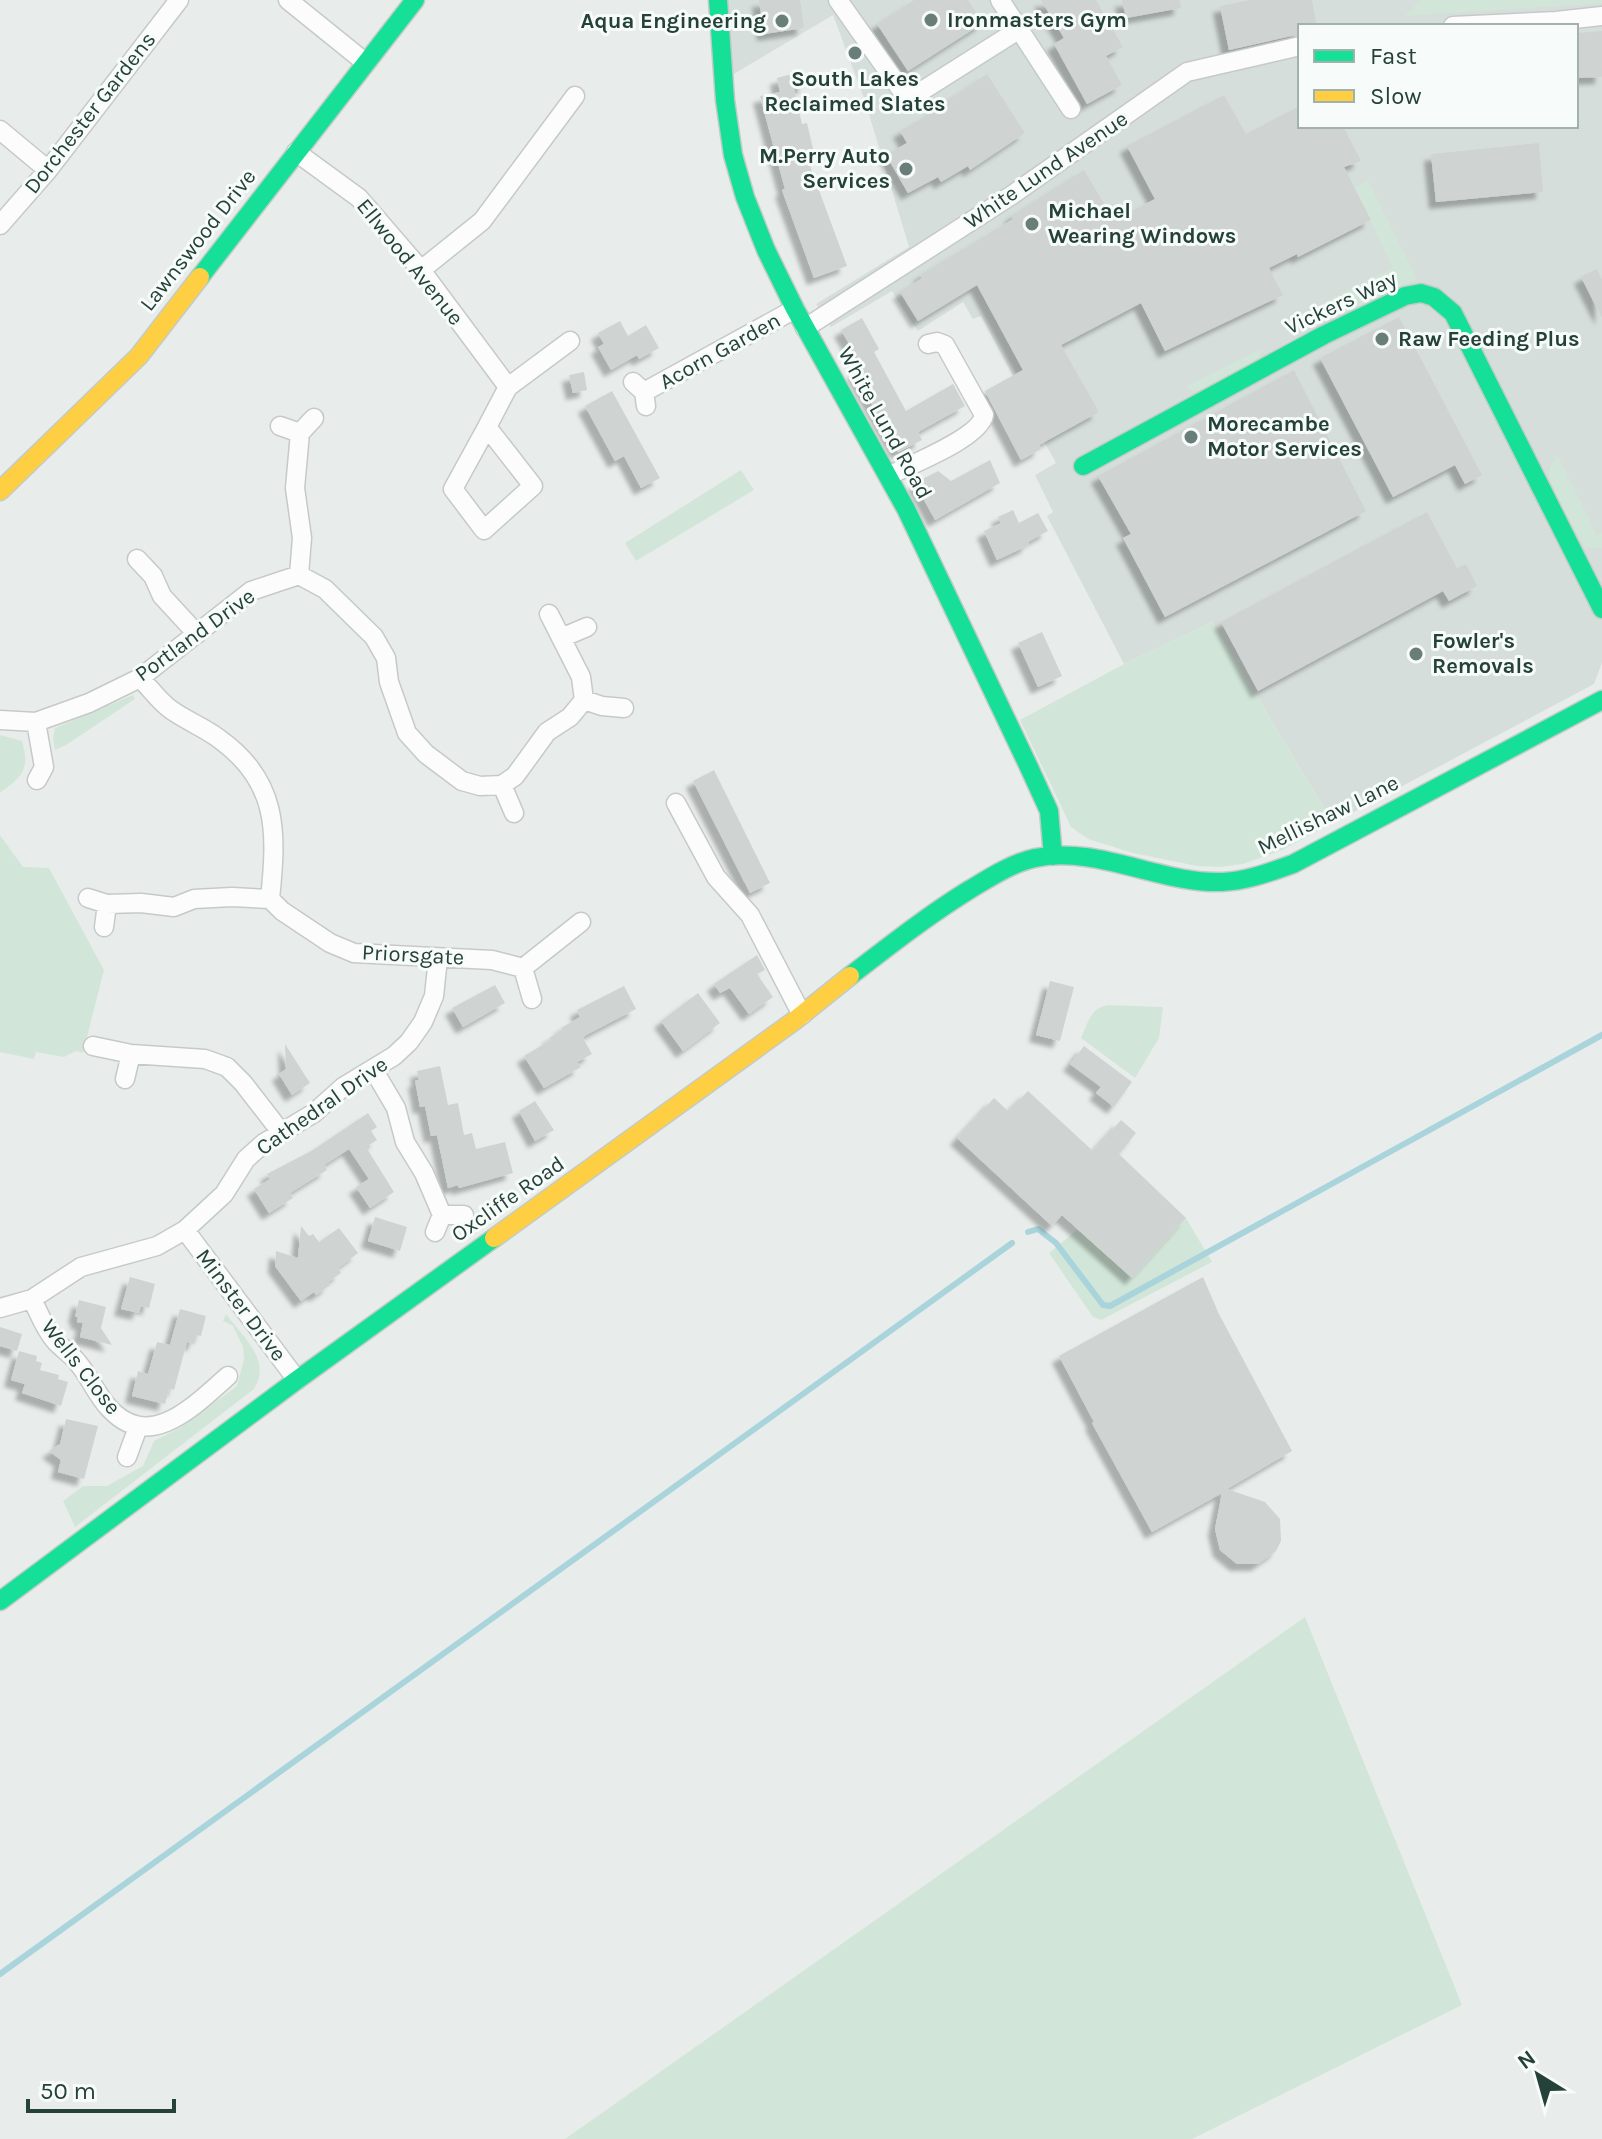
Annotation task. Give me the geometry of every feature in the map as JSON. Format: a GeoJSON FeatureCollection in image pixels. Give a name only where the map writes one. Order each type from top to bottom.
{"type":"FeatureCollection","features":[{"type":"Feature","properties":{"kind":"street","name":"Dorchester Gardens"},"geometry":{"type":"LineString","coordinates":[[0,225],[48,170],[179,0]]}},
{"type":"Feature","properties":{"kind":"street"},"geometry":{"type":"LineString","coordinates":[[288,0],[366,63]]}},
{"type":"Feature","properties":{"kind":"street","name":"Lawnswood Drive"},"geometry":{"type":"LineString","coordinates":[[0,491],[139,356],[415,0]]}},
{"type":"Feature","properties":{"kind":"street","name":"White Lund Road"},"geometry":{"type":"LineString","coordinates":[[718,0],[725,100],[733,155],[745,197],[766,250],[795,309],[888,476],[1049,811],[1053,856]]}},
{"type":"Feature","properties":{"kind":"street"},"geometry":{"type":"LineString","coordinates":[[838,0],[902,91],[917,94],[1018,30]]}},
{"type":"Feature","properties":{"kind":"street"},"geometry":{"type":"LineString","coordinates":[[1000,0],[1071,109]]}},
{"type":"Feature","properties":{"kind":"street"},"geometry":{"type":"LineString","coordinates":[[1494,24],[1602,16]]}},
{"type":"Feature","properties":{"kind":"street","name":"White Lund Avenue"},"geometry":{"type":"LineString","coordinates":[[805,328],[1012,195],[1187,72],[1298,46]]}},
{"type":"Feature","properties":{"kind":"street"},"geometry":{"type":"LineString","coordinates":[[421,270],[482,221],[575,96]]}},
{"type":"Feature","properties":{"kind":"street"},"geometry":{"type":"LineString","coordinates":[[0,130],[48,170]]}},
{"type":"Feature","properties":{"kind":"street","name":"Ellwood Avenue"},"geometry":{"type":"LineString","coordinates":[[296,152],[359,198],[421,270],[508,387]]}},
{"type":"Feature","properties":{"kind":"street","name":"Vickers Way"},"geometry":{"type":"LineString","coordinates":[[1083,466],[1324,335],[1405,296],[1421,293],[1434,297],[1453,313],[1602,609]]}},
{"type":"Feature","properties":{"kind":"street","name":"Acorn Garden"},"geometry":{"type":"LineString","coordinates":[[641,393],[795,309]]}},
{"type":"Feature","properties":{"kind":"street"},"geometry":{"type":"LineString","coordinates":[[487,427],[533,486],[484,530],[453,489],[508,387],[570,341]]}},
{"type":"Feature","properties":{"kind":"street"},"geometry":{"type":"LineString","coordinates":[[888,476],[964,439],[983,424],[984,415],[945,345],[937,342],[928,344]]}},
{"type":"Feature","properties":{"kind":"street"},"geometry":{"type":"LineString","coordinates":[[314,418],[300,433],[295,488],[302,538],[299,575],[325,589],[374,637],[386,658],[389,682],[407,733],[426,754],[462,781],[480,786],[502,785],[515,776],[547,732],[570,717],[584,700],[581,677],[549,614]]}},
{"type":"Feature","properties":{"kind":"street"},"geometry":{"type":"LineString","coordinates":[[280,426],[300,433]]}},
{"type":"Feature","properties":{"kind":"street"},"geometry":{"type":"LineString","coordinates":[[131,556],[153,576],[162,596],[197,634]]}},
{"type":"Feature","properties":{"kind":"street","name":"Portland Drive"},"geometry":{"type":"LineString","coordinates":[[0,720],[36,722],[89,703],[140,678],[251,591],[299,575]]}},
{"type":"Feature","properties":{"kind":"street"},"geometry":{"type":"LineString","coordinates":[[561,638],[587,627]]}},
{"type":"Feature","properties":{"kind":"street"},"geometry":{"type":"LineString","coordinates":[[88,898],[107,904],[141,903],[174,907],[194,899],[270,899],[274,861],[273,820],[262,787],[242,756],[195,722],[170,709],[140,678]]}},
{"type":"Feature","properties":{"kind":"street"},"geometry":{"type":"LineString","coordinates":[[584,700],[617,711]]}},
{"type":"Feature","properties":{"kind":"street","name":"Mellishaw Lane"},"geometry":{"type":"LineString","coordinates":[[1053,856],[1091,858],[1199,881],[1224,882],[1255,877],[1293,864],[1602,700]]}},
{"type":"Feature","properties":{"kind":"street"},"geometry":{"type":"LineString","coordinates":[[36,722],[44,773]]}},
{"type":"Feature","properties":{"kind":"street"},"geometry":{"type":"LineString","coordinates":[[502,785],[514,813]]}},
{"type":"Feature","properties":{"kind":"street"},"geometry":{"type":"LineString","coordinates":[[676,803],[716,877],[750,915],[802,1015]]}},
{"type":"Feature","properties":{"kind":"street","name":"Oxcliffe Road"},"geometry":{"type":"LineString","coordinates":[[0,1601],[297,1380],[802,1015],[923,919],[1005,869],[1034,858],[1053,856]]}},
{"type":"Feature","properties":{"kind":"street","name":"Priorsgate"},"geometry":{"type":"LineString","coordinates":[[270,899],[282,911],[330,943],[354,953],[492,960],[523,968]]}},
{"type":"Feature","properties":{"kind":"street"},"geometry":{"type":"LineString","coordinates":[[104,927],[107,904]]}},
{"type":"Feature","properties":{"kind":"street"},"geometry":{"type":"LineString","coordinates":[[532,999],[523,968],[569,924]]}},
{"type":"Feature","properties":{"kind":"street","name":"Cathedral Drive"},"geometry":{"type":"LineString","coordinates":[[0,1308],[32,1299],[81,1267],[157,1246],[185,1230],[224,1194],[246,1159],[281,1132],[314,1113],[343,1087],[394,1056],[409,1042],[423,1022],[434,996],[438,958]]}},
{"type":"Feature","properties":{"kind":"street"},"geometry":{"type":"LineString","coordinates":[[93,1046],[131,1054],[205,1059],[227,1067],[281,1132]]}},
{"type":"Feature","properties":{"kind":"street"},"geometry":{"type":"LineString","coordinates":[[125,1079],[131,1054]]}},
{"type":"Feature","properties":{"kind":"street"},"geometry":{"type":"LineString","coordinates":[[373,1069],[396,1108],[405,1142],[424,1173],[438,1224],[464,1215]]}},
{"type":"Feature","properties":{"kind":"street","name":"Minster Drive"},"geometry":{"type":"LineString","coordinates":[[185,1230],[297,1380]]}},
{"type":"Feature","properties":{"kind":"street","name":"Wells Close"},"geometry":{"type":"LineString","coordinates":[[32,1299],[49,1334],[79,1363],[102,1400],[112,1412],[138,1427],[155,1427],[171,1422],[216,1381]]}},
{"type":"Feature","properties":{"kind":"street","name":"Wells Close"},"geometry":{"type":"LineString","coordinates":[[127,1457],[138,1427]]}},
{"type":"Feature","properties":{"kind":"shaded area"},"geometry":{"type":"Polygon","coordinates":[[[726,0],[1602,0],[1602,663],[1594,684],[1333,823],[1212,622],[1124,664],[1047,516],[1053,512],[1035,475],[1056,463],[981,316],[973,319],[963,302],[918,331],[892,291],[831,327],[816,304],[909,247],[865,101],[833,15],[732,75],[726,0]]]}},
{"type":"Feature","properties":{"kind":"green space"},"geometry":{"type":"Polygon","coordinates":[[[1421,0],[1602,0],[1602,3],[1405,16],[1421,0]]]}},
{"type":"Feature","properties":{"kind":"green space"},"geometry":{"type":"Polygon","coordinates":[[[1368,181],[1417,279],[1342,316],[1322,303],[1393,268],[1355,188],[1368,181]]]}},
{"type":"Feature","properties":{"kind":"green space"},"geometry":{"type":"Polygon","coordinates":[[[1261,349],[1260,359],[1198,391],[1190,390],[1187,386],[1261,349]]]}},
{"type":"Feature","properties":{"kind":"green space"},"geometry":{"type":"Polygon","coordinates":[[[1558,456],[1597,535],[1602,533],[1602,548],[1585,548],[1559,500],[1549,473],[1558,456]]]}},
{"type":"Feature","properties":{"kind":"green space"},"geometry":{"type":"Polygon","coordinates":[[[741,470],[754,490],[636,561],[625,543],[741,470]]]}},
{"type":"Feature","properties":{"kind":"green space"},"geometry":{"type":"Polygon","coordinates":[[[1212,622],[1333,823],[1282,850],[1243,864],[1220,867],[1197,866],[1133,853],[1088,839],[1071,827],[1020,720],[1124,664],[1212,622]]]}},
{"type":"Feature","properties":{"kind":"green space"},"geometry":{"type":"Polygon","coordinates":[[[133,695],[135,699],[55,750],[55,728],[133,695]]]}},
{"type":"Feature","properties":{"kind":"green space"},"geometry":{"type":"Polygon","coordinates":[[[0,735],[22,741],[25,765],[14,782],[0,793],[0,735]]]}},
{"type":"Feature","properties":{"kind":"green space"},"geometry":{"type":"Polygon","coordinates":[[[0,835],[23,867],[49,868],[104,970],[83,1053],[76,1051],[64,1057],[36,1052],[34,1059],[0,1052],[0,835]]]}},
{"type":"Feature","properties":{"kind":"green space"},"geometry":{"type":"Polygon","coordinates":[[[1108,1005],[1163,1007],[1159,1038],[1135,1078],[1081,1038],[1093,1013],[1108,1005]]]}},
{"type":"Feature","properties":{"kind":"green space"},"geometry":{"type":"Polygon","coordinates":[[[1186,1218],[1212,1262],[1101,1320],[1093,1317],[1049,1253],[1077,1230],[1132,1278],[1186,1218]]]}},
{"type":"Feature","properties":{"kind":"green space"},"geometry":{"type":"Polygon","coordinates":[[[226,1314],[258,1359],[259,1378],[254,1389],[75,1527],[63,1501],[83,1486],[107,1486],[143,1466],[154,1441],[180,1428],[237,1386],[244,1359],[243,1347],[233,1326],[223,1321],[226,1314]]]}},
{"type":"Feature","properties":{"kind":"green space"},"geometry":{"type":"Polygon","coordinates":[[[1305,1617],[1462,2005],[1192,2139],[565,2139],[1305,1617]]]}},
{"type":"Feature","properties":{"kind":"building","name":"Aqua Engineering"},"geometry":{"type":"Polygon","coordinates":[[[759,0],[800,0],[804,28],[764,34],[759,0]]]}},
{"type":"Feature","properties":{"kind":"building"},"geometry":{"type":"Polygon","coordinates":[[[914,0],[968,0],[983,23],[908,71],[877,24],[914,0]]]}},
{"type":"Feature","properties":{"kind":"building"},"geometry":{"type":"Polygon","coordinates":[[[1041,0],[1096,0],[1123,47],[1106,56],[1122,85],[1087,104],[1054,44],[1064,38],[1041,0]]]}},
{"type":"Feature","properties":{"kind":"building"},"geometry":{"type":"Polygon","coordinates":[[[1122,0],[1180,0],[1181,8],[1126,18],[1122,0]]]}},
{"type":"Feature","properties":{"kind":"building"},"geometry":{"type":"Polygon","coordinates":[[[1250,0],[1312,0],[1317,24],[1298,24],[1298,34],[1229,50],[1220,6],[1250,0]]]}},
{"type":"Feature","properties":{"kind":"building"},"geometry":{"type":"Polygon","coordinates":[[[1602,31],[1602,77],[1578,78],[1578,33],[1602,31]]]}},
{"type":"Feature","properties":{"kind":"building"},"geometry":{"type":"Polygon","coordinates":[[[802,71],[806,86],[794,89],[802,124],[807,123],[814,153],[815,161],[809,163],[847,266],[814,278],[782,190],[785,189],[760,96],[780,92],[777,78],[802,71]]]}},
{"type":"Feature","properties":{"kind":"building"},"geometry":{"type":"Polygon","coordinates":[[[987,74],[1025,133],[970,170],[968,166],[941,182],[938,177],[908,193],[886,155],[907,143],[900,131],[987,74]]]}},
{"type":"Feature","properties":{"kind":"building"},"geometry":{"type":"Polygon","coordinates":[[[1224,95],[1246,134],[1298,107],[1298,128],[1344,128],[1361,161],[1344,167],[1371,220],[1269,268],[1283,295],[1165,351],[1141,303],[1061,345],[1099,412],[1039,445],[1041,449],[1021,460],[985,391],[1023,370],[977,285],[918,321],[900,292],[922,278],[920,275],[1013,219],[1011,216],[1084,170],[1114,220],[1155,199],[1127,146],[1224,95]]]}},
{"type":"Feature","properties":{"kind":"building"},"geometry":{"type":"Polygon","coordinates":[[[1539,143],[1543,192],[1436,202],[1431,154],[1539,143]]]}},
{"type":"Feature","properties":{"kind":"building"},"geometry":{"type":"Polygon","coordinates":[[[1597,269],[1602,280],[1602,318],[1581,277],[1597,269]]]}},
{"type":"Feature","properties":{"kind":"building"},"geometry":{"type":"Polygon","coordinates":[[[1399,317],[1482,475],[1465,484],[1455,465],[1393,497],[1320,358],[1399,317]]]}},
{"type":"Feature","properties":{"kind":"building"},"geometry":{"type":"Polygon","coordinates":[[[862,318],[879,349],[874,352],[906,411],[953,384],[965,406],[918,432],[922,440],[898,452],[854,372],[863,367],[841,330],[862,318]]]}},
{"type":"Feature","properties":{"kind":"building"},"geometry":{"type":"Polygon","coordinates":[[[620,321],[628,336],[646,325],[659,348],[639,359],[637,355],[611,370],[598,347],[604,344],[598,333],[620,321]]]}},
{"type":"Feature","properties":{"kind":"building"},"geometry":{"type":"Polygon","coordinates":[[[1294,370],[1366,511],[1165,617],[1123,538],[1131,534],[1098,476],[1294,370]]]}},
{"type":"Feature","properties":{"kind":"building"},"geometry":{"type":"Polygon","coordinates":[[[584,372],[587,390],[573,393],[569,375],[584,372]]]}},
{"type":"Feature","properties":{"kind":"building"},"geometry":{"type":"Polygon","coordinates":[[[612,391],[660,478],[641,488],[624,456],[615,461],[585,406],[612,391]]]}},
{"type":"Feature","properties":{"kind":"building"},"geometry":{"type":"Polygon","coordinates":[[[990,460],[1000,483],[935,520],[915,483],[938,471],[951,481],[990,460]]]}},
{"type":"Feature","properties":{"kind":"building"},"geometry":{"type":"Polygon","coordinates":[[[1013,510],[1019,523],[1038,513],[1048,531],[1028,542],[1029,545],[997,560],[984,531],[1001,523],[998,517],[1013,510]]]}},
{"type":"Feature","properties":{"kind":"building"},"geometry":{"type":"Polygon","coordinates":[[[1427,512],[1457,568],[1466,564],[1477,586],[1449,601],[1443,591],[1258,691],[1221,622],[1427,512]]]}},
{"type":"Feature","properties":{"kind":"building"},"geometry":{"type":"Polygon","coordinates":[[[1042,632],[1062,676],[1038,687],[1018,643],[1042,632]]]}},
{"type":"Feature","properties":{"kind":"building"},"geometry":{"type":"Polygon","coordinates":[[[714,770],[770,883],[750,893],[693,781],[714,770]]]}},
{"type":"Feature","properties":{"kind":"building"},"geometry":{"type":"Polygon","coordinates":[[[757,955],[765,970],[757,974],[773,997],[749,1014],[730,988],[720,993],[714,984],[757,955]]]}},
{"type":"Feature","properties":{"kind":"building"},"geometry":{"type":"Polygon","coordinates":[[[1050,981],[1074,987],[1060,1041],[1036,1035],[1050,981]]]}},
{"type":"Feature","properties":{"kind":"building"},"geometry":{"type":"Polygon","coordinates":[[[495,985],[505,1003],[463,1027],[452,1008],[495,985]]]}},
{"type":"Feature","properties":{"kind":"building"},"geometry":{"type":"Polygon","coordinates":[[[624,986],[636,1009],[586,1035],[583,1038],[592,1054],[577,1062],[581,1067],[544,1088],[524,1056],[580,1017],[577,1010],[624,986]]]}},
{"type":"Feature","properties":{"kind":"building"},"geometry":{"type":"Polygon","coordinates":[[[698,993],[720,1023],[683,1051],[661,1021],[698,993]]]}},
{"type":"Feature","properties":{"kind":"building"},"geometry":{"type":"Polygon","coordinates":[[[285,1044],[310,1083],[292,1095],[279,1074],[286,1069],[285,1044]]]}},
{"type":"Feature","properties":{"kind":"building"},"geometry":{"type":"Polygon","coordinates":[[[1084,1046],[1132,1082],[1114,1107],[1096,1093],[1101,1087],[1070,1064],[1084,1046]]]}},
{"type":"Feature","properties":{"kind":"building"},"geometry":{"type":"Polygon","coordinates":[[[440,1066],[448,1105],[458,1103],[464,1135],[472,1133],[476,1149],[505,1142],[513,1173],[459,1188],[458,1185],[448,1188],[437,1135],[431,1136],[425,1106],[420,1107],[415,1080],[419,1080],[417,1071],[440,1066]]]}},
{"type":"Feature","properties":{"kind":"building"},"geometry":{"type":"Polygon","coordinates":[[[1028,1091],[1093,1151],[1121,1120],[1136,1133],[1119,1154],[1186,1218],[1132,1278],[1062,1215],[1052,1226],[957,1138],[994,1098],[1008,1111],[1028,1091]]]}},
{"type":"Feature","properties":{"kind":"building"},"geometry":{"type":"Polygon","coordinates":[[[535,1101],[554,1130],[535,1141],[519,1111],[535,1101]]]}},
{"type":"Feature","properties":{"kind":"building"},"geometry":{"type":"Polygon","coordinates":[[[368,1113],[377,1127],[371,1131],[377,1140],[366,1147],[394,1192],[370,1208],[356,1187],[369,1179],[349,1149],[324,1165],[327,1170],[290,1193],[293,1198],[269,1213],[254,1189],[270,1179],[267,1174],[313,1150],[368,1113]]]}},
{"type":"Feature","properties":{"kind":"building"},"geometry":{"type":"Polygon","coordinates":[[[375,1217],[407,1227],[400,1251],[368,1241],[375,1217]]]}},
{"type":"Feature","properties":{"kind":"building"},"geometry":{"type":"Polygon","coordinates":[[[301,1226],[319,1242],[339,1228],[358,1253],[338,1268],[341,1273],[328,1282],[330,1285],[301,1301],[275,1266],[276,1251],[298,1258],[301,1226]]]}},
{"type":"Feature","properties":{"kind":"building"},"geometry":{"type":"Polygon","coordinates":[[[130,1277],[155,1284],[149,1308],[141,1306],[139,1313],[121,1309],[130,1277]]]}},
{"type":"Feature","properties":{"kind":"building"},"geometry":{"type":"Polygon","coordinates":[[[1203,1277],[1219,1314],[1292,1451],[1227,1489],[1265,1502],[1280,1519],[1281,1541],[1276,1551],[1258,1564],[1237,1564],[1220,1550],[1215,1529],[1222,1493],[1152,1532],[1059,1356],[1203,1277]]]}},
{"type":"Feature","properties":{"kind":"building"},"geometry":{"type":"Polygon","coordinates":[[[79,1300],[106,1307],[101,1328],[112,1345],[80,1337],[83,1323],[77,1322],[78,1317],[75,1317],[79,1300]]]}},
{"type":"Feature","properties":{"kind":"building"},"geometry":{"type":"Polygon","coordinates":[[[180,1309],[206,1316],[201,1336],[197,1335],[194,1344],[187,1342],[174,1390],[169,1388],[165,1404],[132,1396],[138,1371],[148,1374],[157,1342],[170,1345],[180,1309]]]}},
{"type":"Feature","properties":{"kind":"building"},"geometry":{"type":"Polygon","coordinates":[[[0,1327],[22,1334],[17,1351],[0,1346],[0,1327]]]}},
{"type":"Feature","properties":{"kind":"building"},"geometry":{"type":"Polygon","coordinates":[[[19,1351],[37,1356],[36,1361],[42,1363],[40,1370],[59,1375],[58,1379],[68,1382],[61,1406],[22,1393],[25,1384],[11,1380],[19,1351]]]}},
{"type":"Feature","properties":{"kind":"building"},"geometry":{"type":"Polygon","coordinates":[[[66,1419],[98,1426],[84,1479],[58,1472],[61,1460],[49,1451],[60,1444],[66,1419]]]}},
{"type":"Feature","properties":{"kind":"waterway"},"geometry":{"type":"LineString","coordinates":[[1028,1232],[1038,1229],[1056,1243],[1103,1305],[1110,1306],[1602,1035]]}},
{"type":"Feature","properties":{"kind":"waterway"},"geometry":{"type":"LineString","coordinates":[[0,1974],[1012,1243]]}},
{"type":"Feature","properties":{"kind":"traffic: fast"},"geometry":{"type":"LineString","coordinates":[[200,277],[415,0]]}},
{"type":"Feature","properties":{"kind":"traffic: fast"},"geometry":{"type":"LineString","coordinates":[[718,0],[725,100],[733,155],[745,197],[766,250],[795,309],[906,509],[1027,763],[1049,811],[1053,856]]}},
{"type":"Feature","properties":{"kind":"traffic: fast"},"geometry":{"type":"LineString","coordinates":[[1083,466],[1324,335],[1405,296],[1421,293],[1434,297],[1453,313],[1602,609]]}},
{"type":"Feature","properties":{"kind":"traffic: fast"},"geometry":{"type":"LineString","coordinates":[[850,976],[953,900],[1018,863],[1058,855],[1105,860],[1199,881],[1222,882],[1258,876],[1293,864],[1602,700]]}},
{"type":"Feature","properties":{"kind":"traffic: fast"},"geometry":{"type":"LineString","coordinates":[[0,1601],[494,1238]]}},
{"type":"Feature","properties":{"kind":"traffic: slow"},"geometry":{"type":"LineString","coordinates":[[0,491],[139,356],[200,277]]}},
{"type":"Feature","properties":{"kind":"traffic: slow"},"geometry":{"type":"LineString","coordinates":[[494,1238],[794,1021],[850,976]]}},
{"type":"Feature","properties":{"kind":"place","name":"Ironmasters Gym"},"geometry":{"type":"Point","coordinates":[931,20]}},
{"type":"Feature","properties":{"kind":"place","name":"Aqua Engineering"},"geometry":{"type":"Point","coordinates":[782,21]}},
{"type":"Feature","properties":{"kind":"place","name":"South Lakes Reclaimed Slates"},"geometry":{"type":"Point","coordinates":[855,53]}},
{"type":"Feature","properties":{"kind":"place","name":"M.Perry Auto Services"},"geometry":{"type":"Point","coordinates":[906,169]}},
{"type":"Feature","properties":{"kind":"place","name":"Michael Wearing Windows"},"geometry":{"type":"Point","coordinates":[1032,224]}},
{"type":"Feature","properties":{"kind":"place","name":"Raw Feeding Plus"},"geometry":{"type":"Point","coordinates":[1382,339]}},
{"type":"Feature","properties":{"kind":"place","name":"Morecambe Motor Services"},"geometry":{"type":"Point","coordinates":[1191,437]}},
{"type":"Feature","properties":{"kind":"place","name":"Fowler's Removals"},"geometry":{"type":"Point","coordinates":[1416,654]}}]}
